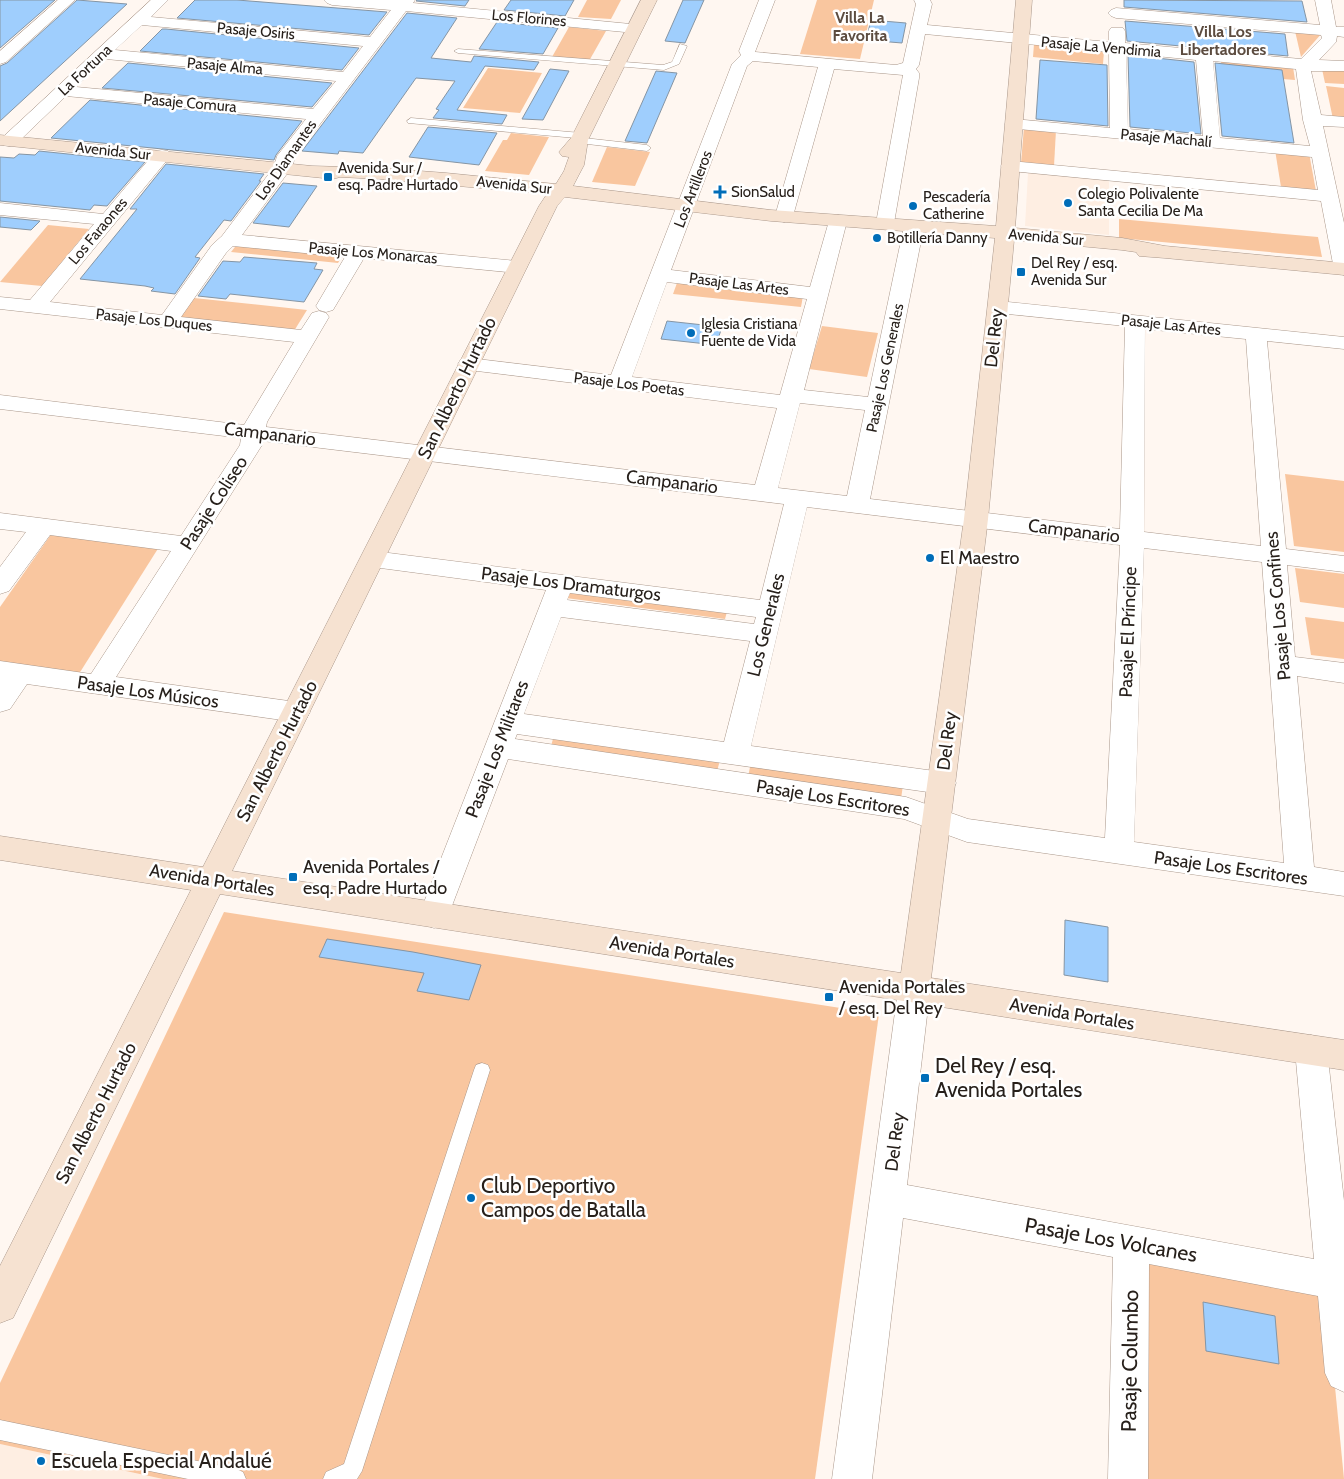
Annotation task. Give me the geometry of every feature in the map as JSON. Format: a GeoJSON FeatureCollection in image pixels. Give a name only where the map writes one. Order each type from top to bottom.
{"type":"FeatureCollection","features":[{"type":"Feature","properties":{"kind":"street"},"geometry":{"type":"LineString","coordinates":[[0,59],[67,0]]}},
{"type":"Feature","properties":{"kind":"street","name":"La Fortuna"},"geometry":{"type":"LineString","coordinates":[[5,140],[62,92],[160,0]]}},
{"type":"Feature","properties":{"kind":"street","name":"Los Florines"},"geometry":{"type":"LineString","coordinates":[[332,0],[404,3],[636,28]]}},
{"type":"Feature","properties":{"kind":"street","name":"San Alberto Hurtado"},"geometry":{"type":"LineString","coordinates":[[0,1305],[517,267],[555,192],[568,180],[577,159],[580,138],[649,0]]}},
{"type":"Feature","properties":{"kind":"street","name":"Los Artilleros"},"geometry":{"type":"LineString","coordinates":[[618,382],[740,64],[749,56],[747,53],[767,0]]}},
{"type":"Feature","properties":{"kind":"street"},"geometry":{"type":"LineString","coordinates":[[906,69],[911,65],[924,4],[922,0]]}},
{"type":"Feature","properties":{"kind":"street","name":"Del Rey"},"geometry":{"type":"LineString","coordinates":[[852,1479],[976,519],[1005,237],[1024,0]]}},
{"type":"Feature","properties":{"kind":"street"},"geometry":{"type":"LineString","coordinates":[[1323,0],[1337,31]]}},
{"type":"Feature","properties":{"kind":"street","name":"Los Diamantes"},"geometry":{"type":"LineString","coordinates":[[167,322],[219,249],[229,240],[283,167],[286,156],[404,3]]}},
{"type":"Feature","properties":{"kind":"street"},"geometry":{"type":"LineString","coordinates":[[1119,134],[1116,6],[1337,31]]}},
{"type":"Feature","properties":{"kind":"street","name":"Pasaje Osiris"},"geometry":{"type":"LineString","coordinates":[[138,20],[375,42]]}},
{"type":"Feature","properties":{"kind":"street","name":"Pasaje La Vendimia"},"geometry":{"type":"LineString","coordinates":[[919,30],[1204,56],[1344,66]]}},
{"type":"Feature","properties":{"kind":"street"},"geometry":{"type":"LineString","coordinates":[[1337,31],[1306,64],[1302,71],[1312,120],[1326,159],[1344,269]]}},
{"type":"Feature","properties":{"kind":"street","name":"Pasaje Alma"},"geometry":{"type":"LineString","coordinates":[[102,54],[348,77]]}},
{"type":"Feature","properties":{"kind":"street"},"geometry":{"type":"LineString","coordinates":[[749,56],[827,64],[906,69],[911,73],[884,223]]}},
{"type":"Feature","properties":{"kind":"street"},"geometry":{"type":"LineString","coordinates":[[1204,56],[1212,142]]}},
{"type":"Feature","properties":{"kind":"street"},"geometry":{"type":"LineString","coordinates":[[784,216],[827,64]]}},
{"type":"Feature","properties":{"kind":"street","name":"Pasaje Comura"},"geometry":{"type":"LineString","coordinates":[[62,92],[318,115]]}},
{"type":"Feature","properties":{"kind":"street"},"geometry":{"type":"LineString","coordinates":[[1312,120],[1344,122]]}},
{"type":"Feature","properties":{"kind":"street","name":"Pasaje Machalí"},"geometry":{"type":"LineString","coordinates":[[1014,124],[1212,142],[1326,159]]}},
{"type":"Feature","properties":{"kind":"street","name":"Avenida Sur"},"geometry":{"type":"LineString","coordinates":[[5,140],[315,170],[356,177],[555,192],[838,221],[913,231],[1005,237]]}},
{"type":"Feature","properties":{"kind":"street","name":"Los Faraones"},"geometry":{"type":"LineString","coordinates":[[35,307],[162,156]]}},
{"type":"Feature","properties":{"kind":"street"},"geometry":{"type":"LineString","coordinates":[[1010,166],[1334,203]]}},
{"type":"Feature","properties":{"kind":"street"},"geometry":{"type":"LineString","coordinates":[[0,209],[108,220]]}},
{"type":"Feature","properties":{"kind":"street"},"geometry":{"type":"LineString","coordinates":[[765,493],[838,221]]}},
{"type":"Feature","properties":{"kind":"street","name":"Avenida Sur"},"geometry":{"type":"LineString","coordinates":[[838,221],[884,223],[1136,252],[1165,252],[1344,269]]}},
{"type":"Feature","properties":{"kind":"street","name":"Pasaje Los Generales"},"geometry":{"type":"LineString","coordinates":[[857,504],[913,231]]}},
{"type":"Feature","properties":{"kind":"street","name":"Pasaje Los Monarcas"},"geometry":{"type":"LineString","coordinates":[[229,240],[517,267]]}},
{"type":"Feature","properties":{"kind":"street","name":"Pasaje Coliseo"},"geometry":{"type":"LineString","coordinates":[[98,685],[251,445],[256,422],[358,252]]}},
{"type":"Feature","properties":{"kind":"street","name":"Pasaje Las Artes"},"geometry":{"type":"LineString","coordinates":[[660,275],[818,294]]}},
{"type":"Feature","properties":{"kind":"street","name":"Pasaje Los Duques"},"geometry":{"type":"LineString","coordinates":[[0,303],[307,337]]}},
{"type":"Feature","properties":{"kind":"street","name":"Pasaje Las Artes"},"geometry":{"type":"LineString","coordinates":[[998,308],[1344,343]]}},
{"type":"Feature","properties":{"kind":"street","name":"Pasaje El Príncipe"},"geometry":{"type":"LineString","coordinates":[[1120,851],[1132,538],[1135,322]]}},
{"type":"Feature","properties":{"kind":"street","name":"Pasaje Los Confines"},"geometry":{"type":"LineString","coordinates":[[1256,334],[1300,878]]}},
{"type":"Feature","properties":{"kind":"street","name":"Pasaje Los Poetas"},"geometry":{"type":"LineString","coordinates":[[470,364],[618,382],[790,399],[877,405]]}},
{"type":"Feature","properties":{"kind":"street","name":"Campanario"},"geometry":{"type":"LineString","coordinates":[[0,402],[1344,564]]}},
{"type":"Feature","properties":{"kind":"street","name":"Los Generales"},"geometry":{"type":"LineString","coordinates":[[735,754],[798,497]]}},
{"type":"Feature","properties":{"kind":"street"},"geometry":{"type":"LineString","coordinates":[[0,521],[187,545]]}},
{"type":"Feature","properties":{"kind":"street"},"geometry":{"type":"LineString","coordinates":[[0,585],[43,527]]}},
{"type":"Feature","properties":{"kind":"street","name":"Pasaje Los Dramaturgos"},"geometry":{"type":"LineString","coordinates":[[372,559],[764,634]]}},
{"type":"Feature","properties":{"kind":"street","name":"Pasaje Los Dramaturgos"},"geometry":{"type":"LineString","coordinates":[[556,595],[770,610]]}},
{"type":"Feature","properties":{"kind":"street","name":"Pasaje Los Militares"},"geometry":{"type":"LineString","coordinates":[[434,915],[556,595]]}},
{"type":"Feature","properties":{"kind":"street"},"geometry":{"type":"LineString","coordinates":[[1283,665],[1344,673]]}},
{"type":"Feature","properties":{"kind":"street"},"geometry":{"type":"LineString","coordinates":[[0,702],[10,672]]}},
{"type":"Feature","properties":{"kind":"street","name":"Pasaje Los Músicos"},"geometry":{"type":"LineString","coordinates":[[10,672],[296,712]]}},
{"type":"Feature","properties":{"kind":"street","name":"Pasaje Los Escritores"},"geometry":{"type":"LineString","coordinates":[[503,735],[735,754],[942,783]]}},
{"type":"Feature","properties":{"kind":"street","name":"Pasaje Los Escritores"},"geometry":{"type":"LineString","coordinates":[[503,735],[906,808],[967,830],[1344,884]]}},
{"type":"Feature","properties":{"kind":"street","name":"Avenida Portales"},"geometry":{"type":"LineString","coordinates":[[0,848],[1327,1053]]}},
{"type":"Feature","properties":{"kind":"street"},"geometry":{"type":"LineString","coordinates":[[1327,1053],[1334,1281],[1344,1373]]}},
{"type":"Feature","properties":{"kind":"street","name":"Pasaje Los Volcanes"},"geometry":{"type":"LineString","coordinates":[[888,1198],[1334,1281]]}},
{"type":"Feature","properties":{"kind":"street","name":"Pasaje Columbo"},"geometry":{"type":"LineString","coordinates":[[1128,1479],[1131,1243]]}},
{"type":"Feature","properties":{"kind":"lane"},"geometry":{"type":"LineString","coordinates":[[458,51],[654,68],[672,66],[683,46]]}},
{"type":"Feature","properties":{"kind":"lane"},"geometry":{"type":"LineString","coordinates":[[411,121],[580,138],[648,148]]}},
{"type":"Feature","properties":{"kind":"lane"},"geometry":{"type":"LineString","coordinates":[[333,1479],[352,1470],[482,1070]]}},
{"type":"Feature","properties":{"kind":"lane"},"geometry":{"type":"LineString","coordinates":[[0,1430],[236,1479]]}},
{"type":"Feature","properties":{"kind":"shaded area"},"geometry":{"type":"Polygon","coordinates":[[[587,0],[621,0],[611,19],[578,17],[587,0]]]}},
{"type":"Feature","properties":{"kind":"shaded area"},"geometry":{"type":"Polygon","coordinates":[[[817,0],[874,0],[860,59],[800,54],[817,0]]]}},
{"type":"Feature","properties":{"kind":"shaded area"},"geometry":{"type":"Polygon","coordinates":[[[569,27],[606,31],[589,61],[552,57],[569,27]]]}},
{"type":"Feature","properties":{"kind":"shaded area"},"geometry":{"type":"Polygon","coordinates":[[[1295,31],[1322,33],[1301,57],[1295,31]]]}},
{"type":"Feature","properties":{"kind":"shaded area"},"geometry":{"type":"Polygon","coordinates":[[[1034,44],[1104,51],[1103,64],[1033,57],[1034,44]]]}},
{"type":"Feature","properties":{"kind":"shaded area"},"geometry":{"type":"Polygon","coordinates":[[[1221,61],[1293,67],[1295,80],[1222,74],[1221,61]]]}},
{"type":"Feature","properties":{"kind":"shaded area"},"geometry":{"type":"Polygon","coordinates":[[[488,68],[542,73],[520,113],[463,108],[488,68]]]}},
{"type":"Feature","properties":{"kind":"shaded area"},"geometry":{"type":"Polygon","coordinates":[[[1322,69],[1344,71],[1344,84],[1325,83],[1322,69]]]}},
{"type":"Feature","properties":{"kind":"shaded area"},"geometry":{"type":"Polygon","coordinates":[[[1326,86],[1344,88],[1344,120],[1333,119],[1326,86]]]}},
{"type":"Feature","properties":{"kind":"shaded area"},"geometry":{"type":"Polygon","coordinates":[[[1024,127],[1056,130],[1054,166],[1021,163],[1024,127]]]}},
{"type":"Feature","properties":{"kind":"shaded area"},"geometry":{"type":"Polygon","coordinates":[[[511,133],[549,137],[529,175],[485,171],[503,140],[507,140],[511,133]]]}},
{"type":"Feature","properties":{"kind":"shaded area"},"geometry":{"type":"Polygon","coordinates":[[[607,147],[650,152],[635,186],[592,182],[607,147]]]}},
{"type":"Feature","properties":{"kind":"shaded area"},"geometry":{"type":"Polygon","coordinates":[[[1275,150],[1309,153],[1316,191],[1281,187],[1275,150]]]}},
{"type":"Feature","properties":{"kind":"shaded area","name":"Colegio Polivalente Santa Cecilia De Ma"},"geometry":{"type":"Polygon","coordinates":[[[1028,173],[1109,180],[1109,235],[1025,226],[1028,173]]]}},
{"type":"Feature","properties":{"kind":"shaded area"},"geometry":{"type":"Polygon","coordinates":[[[1119,219],[1318,237],[1322,257],[1119,238],[1119,219]]]}},
{"type":"Feature","properties":{"kind":"shaded area"},"geometry":{"type":"Polygon","coordinates":[[[48,225],[89,229],[42,286],[0,282],[48,225]]]}},
{"type":"Feature","properties":{"kind":"shaded area"},"geometry":{"type":"Polygon","coordinates":[[[239,242],[345,252],[338,263],[231,252],[239,242]]]}},
{"type":"Feature","properties":{"kind":"shaded area"},"geometry":{"type":"Polygon","coordinates":[[[677,283],[803,296],[801,307],[673,294],[677,283]]]}},
{"type":"Feature","properties":{"kind":"shaded area"},"geometry":{"type":"Polygon","coordinates":[[[194,298],[307,310],[294,331],[179,319],[194,298]]]}},
{"type":"Feature","properties":{"kind":"shaded area"},"geometry":{"type":"Polygon","coordinates":[[[822,326],[878,333],[867,377],[809,369],[822,326]]]}},
{"type":"Feature","properties":{"kind":"shaded area"},"geometry":{"type":"Polygon","coordinates":[[[1285,474],[1344,481],[1344,552],[1294,546],[1285,474]]]}},
{"type":"Feature","properties":{"kind":"shaded area"},"geometry":{"type":"Polygon","coordinates":[[[52,533],[159,547],[77,677],[0,666],[0,607],[52,533]]]}},
{"type":"Feature","properties":{"kind":"shaded area"},"geometry":{"type":"Polygon","coordinates":[[[1295,568],[1344,574],[1344,608],[1300,602],[1295,568]]]}},
{"type":"Feature","properties":{"kind":"shaded area"},"geometry":{"type":"Polygon","coordinates":[[[570,587],[728,608],[725,619],[566,598],[570,587]]]}},
{"type":"Feature","properties":{"kind":"shaded area"},"geometry":{"type":"Polygon","coordinates":[[[1305,617],[1344,622],[1344,659],[1311,655],[1305,617]]]}},
{"type":"Feature","properties":{"kind":"shaded area"},"geometry":{"type":"Polygon","coordinates":[[[555,732],[721,757],[717,771],[551,746],[555,732]]]}},
{"type":"Feature","properties":{"kind":"shaded area"},"geometry":{"type":"Polygon","coordinates":[[[751,762],[903,785],[901,799],[748,777],[751,762]]]}},
{"type":"Feature","properties":{"kind":"shaded area","name":"Club Deportivo Campos de Batalla"},"geometry":{"type":"Polygon","coordinates":[[[224,912],[879,1014],[815,1479],[163,1479],[0,1444],[0,1383],[224,912]]]}},
{"type":"Feature","properties":{"kind":"shaded area"},"geometry":{"type":"Polygon","coordinates":[[[1147,1255],[1314,1290],[1327,1305],[1344,1479],[1139,1479],[1147,1255]]]}},
{"type":"Feature","properties":{"kind":"shaded area","name":"Escuela Especial Andalué"},"geometry":{"type":"Polygon","coordinates":[[[0,1444],[163,1479],[0,1479],[0,1444]]]}},
{"type":"Feature","properties":{"kind":"building"},"geometry":{"type":"Polygon","coordinates":[[[0,0],[55,0],[0,48],[0,0]]]}},
{"type":"Feature","properties":{"kind":"building"},"geometry":{"type":"Polygon","coordinates":[[[77,0],[127,4],[0,121],[0,66],[7,63],[77,0]]]}},
{"type":"Feature","properties":{"kind":"building"},"geometry":{"type":"Polygon","coordinates":[[[195,0],[237,0],[387,12],[369,35],[177,18],[195,0]]]}},
{"type":"Feature","properties":{"kind":"building"},"geometry":{"type":"Polygon","coordinates":[[[417,0],[469,0],[465,6],[417,0]]]}},
{"type":"Feature","properties":{"kind":"building"},"geometry":{"type":"Polygon","coordinates":[[[511,0],[574,0],[565,16],[504,10],[511,0]]]}},
{"type":"Feature","properties":{"kind":"building"},"geometry":{"type":"Polygon","coordinates":[[[683,0],[704,0],[685,43],[665,41],[683,0]]]}},
{"type":"Feature","properties":{"kind":"building"},"geometry":{"type":"Polygon","coordinates":[[[1124,0],[1302,1],[1307,22],[1124,7],[1124,0]]]}},
{"type":"Feature","properties":{"kind":"building"},"geometry":{"type":"Polygon","coordinates":[[[407,13],[457,18],[431,58],[471,62],[474,56],[539,62],[534,70],[485,66],[457,110],[507,115],[502,124],[433,118],[439,110],[436,109],[455,81],[416,78],[363,153],[339,151],[338,154],[302,151],[407,13]]]}},
{"type":"Feature","properties":{"kind":"building"},"geometry":{"type":"Polygon","coordinates":[[[871,20],[906,23],[902,43],[866,40],[871,20]]]}},
{"type":"Feature","properties":{"kind":"building"},"geometry":{"type":"Polygon","coordinates":[[[1125,21],[1285,34],[1288,56],[1127,41],[1125,21]]]}},
{"type":"Feature","properties":{"kind":"building"},"geometry":{"type":"Polygon","coordinates":[[[497,22],[558,28],[543,54],[479,49],[497,22]]]}},
{"type":"Feature","properties":{"kind":"building"},"geometry":{"type":"Polygon","coordinates":[[[162,29],[359,48],[342,70],[140,51],[162,29]]]}},
{"type":"Feature","properties":{"kind":"building"},"geometry":{"type":"Polygon","coordinates":[[[1128,55],[1194,62],[1201,134],[1130,127],[1128,55]]]}},
{"type":"Feature","properties":{"kind":"building"},"geometry":{"type":"Polygon","coordinates":[[[1040,60],[1107,65],[1108,126],[1036,119],[1040,60]]]}},
{"type":"Feature","properties":{"kind":"building"},"geometry":{"type":"Polygon","coordinates":[[[128,63],[332,83],[312,107],[102,88],[128,63]]]}},
{"type":"Feature","properties":{"kind":"building"},"geometry":{"type":"Polygon","coordinates":[[[1215,63],[1282,70],[1294,143],[1222,136],[1215,63]]]}},
{"type":"Feature","properties":{"kind":"building"},"geometry":{"type":"Polygon","coordinates":[[[550,69],[569,71],[543,120],[522,119],[550,69]]]}},
{"type":"Feature","properties":{"kind":"building"},"geometry":{"type":"Polygon","coordinates":[[[656,71],[677,73],[647,143],[625,141],[656,71]]]}},
{"type":"Feature","properties":{"kind":"building"},"geometry":{"type":"Polygon","coordinates":[[[90,100],[302,121],[274,160],[51,138],[90,100]]]}},
{"type":"Feature","properties":{"kind":"building"},"geometry":{"type":"Polygon","coordinates":[[[428,127],[497,133],[479,165],[409,157],[428,127]]]}},
{"type":"Feature","properties":{"kind":"building"},"geometry":{"type":"Polygon","coordinates":[[[39,151],[145,162],[107,206],[94,205],[90,210],[0,201],[0,157],[14,158],[19,154],[35,155],[39,151]]]}},
{"type":"Feature","properties":{"kind":"building"},"geometry":{"type":"Polygon","coordinates":[[[166,164],[264,174],[259,181],[261,181],[231,221],[224,220],[195,257],[200,258],[175,294],[151,291],[154,288],[145,286],[80,279],[137,209],[130,209],[166,164]]]}},
{"type":"Feature","properties":{"kind":"building"},"geometry":{"type":"Polygon","coordinates":[[[283,183],[317,186],[289,227],[253,223],[283,183]]]}},
{"type":"Feature","properties":{"kind":"building"},"geometry":{"type":"Polygon","coordinates":[[[0,217],[40,221],[31,230],[0,227],[0,217]]]}},
{"type":"Feature","properties":{"kind":"building"},"geometry":{"type":"Polygon","coordinates":[[[244,257],[317,263],[314,269],[323,270],[304,302],[230,294],[226,299],[198,296],[223,261],[240,262],[244,257]]]}},
{"type":"Feature","properties":{"kind":"building","name":"Iglesia Cristiana Fuente de Vida"},"geometry":{"type":"Polygon","coordinates":[[[667,321],[722,327],[716,345],[661,339],[667,321]]]}},
{"type":"Feature","properties":{"kind":"building"},"geometry":{"type":"Polygon","coordinates":[[[1065,920],[1108,927],[1108,982],[1064,975],[1065,920]]]}},
{"type":"Feature","properties":{"kind":"building"},"geometry":{"type":"Polygon","coordinates":[[[327,939],[481,965],[469,1000],[417,991],[424,973],[319,957],[327,939]]]}},
{"type":"Feature","properties":{"kind":"building"},"geometry":{"type":"Polygon","coordinates":[[[1203,1302],[1275,1316],[1279,1364],[1206,1351],[1203,1302]]]}},
{"type":"Feature","properties":{"kind":"place","name":"Avenida Sur / esq. Padre Hurtado"},"geometry":{"type":"Point","coordinates":[328,177]}},
{"type":"Feature","properties":{"kind":"place","name":"SionSalud"},"geometry":{"type":"Point","coordinates":[720,192]}},
{"type":"Feature","properties":{"kind":"place","name":"Colegio Polivalente Santa Cecilia De Ma"},"geometry":{"type":"Point","coordinates":[1068,203]}},
{"type":"Feature","properties":{"kind":"place","name":"Pescadería Catherine"},"geometry":{"type":"Point","coordinates":[913,206]}},
{"type":"Feature","properties":{"kind":"place","name":"Botillería Danny"},"geometry":{"type":"Point","coordinates":[877,238]}},
{"type":"Feature","properties":{"kind":"place","name":"Del Rey / esq. Avenida Sur"},"geometry":{"type":"Point","coordinates":[1021,272]}},
{"type":"Feature","properties":{"kind":"place","name":"Iglesia Cristiana Fuente de Vida"},"geometry":{"type":"Point","coordinates":[691,333]}},
{"type":"Feature","properties":{"kind":"place","name":"El Maestro"},"geometry":{"type":"Point","coordinates":[930,558]}},
{"type":"Feature","properties":{"kind":"place","name":"Avenida Portales / esq. Padre Hurtado"},"geometry":{"type":"Point","coordinates":[293,877]}},
{"type":"Feature","properties":{"kind":"place","name":"Avenida Portales / esq. Del Rey"},"geometry":{"type":"Point","coordinates":[829,997]}},
{"type":"Feature","properties":{"kind":"place","name":"Del Rey / esq. Avenida Portales"},"geometry":{"type":"Point","coordinates":[925,1078]}},
{"type":"Feature","properties":{"kind":"place","name":"Club Deportivo Campos de Batalla"},"geometry":{"type":"Point","coordinates":[471,1198]}},
{"type":"Feature","properties":{"kind":"place","name":"Escuela Especial Andalué"},"geometry":{"type":"Point","coordinates":[41,1461]}},
{"type":"Feature","properties":{"kind":"district","name":"Villa La Favorita"},"geometry":{"type":"Point","coordinates":[860,26]}},
{"type":"Feature","properties":{"kind":"district","name":"Villa Los Libertadores"},"geometry":{"type":"Point","coordinates":[1223,40]}}]}
